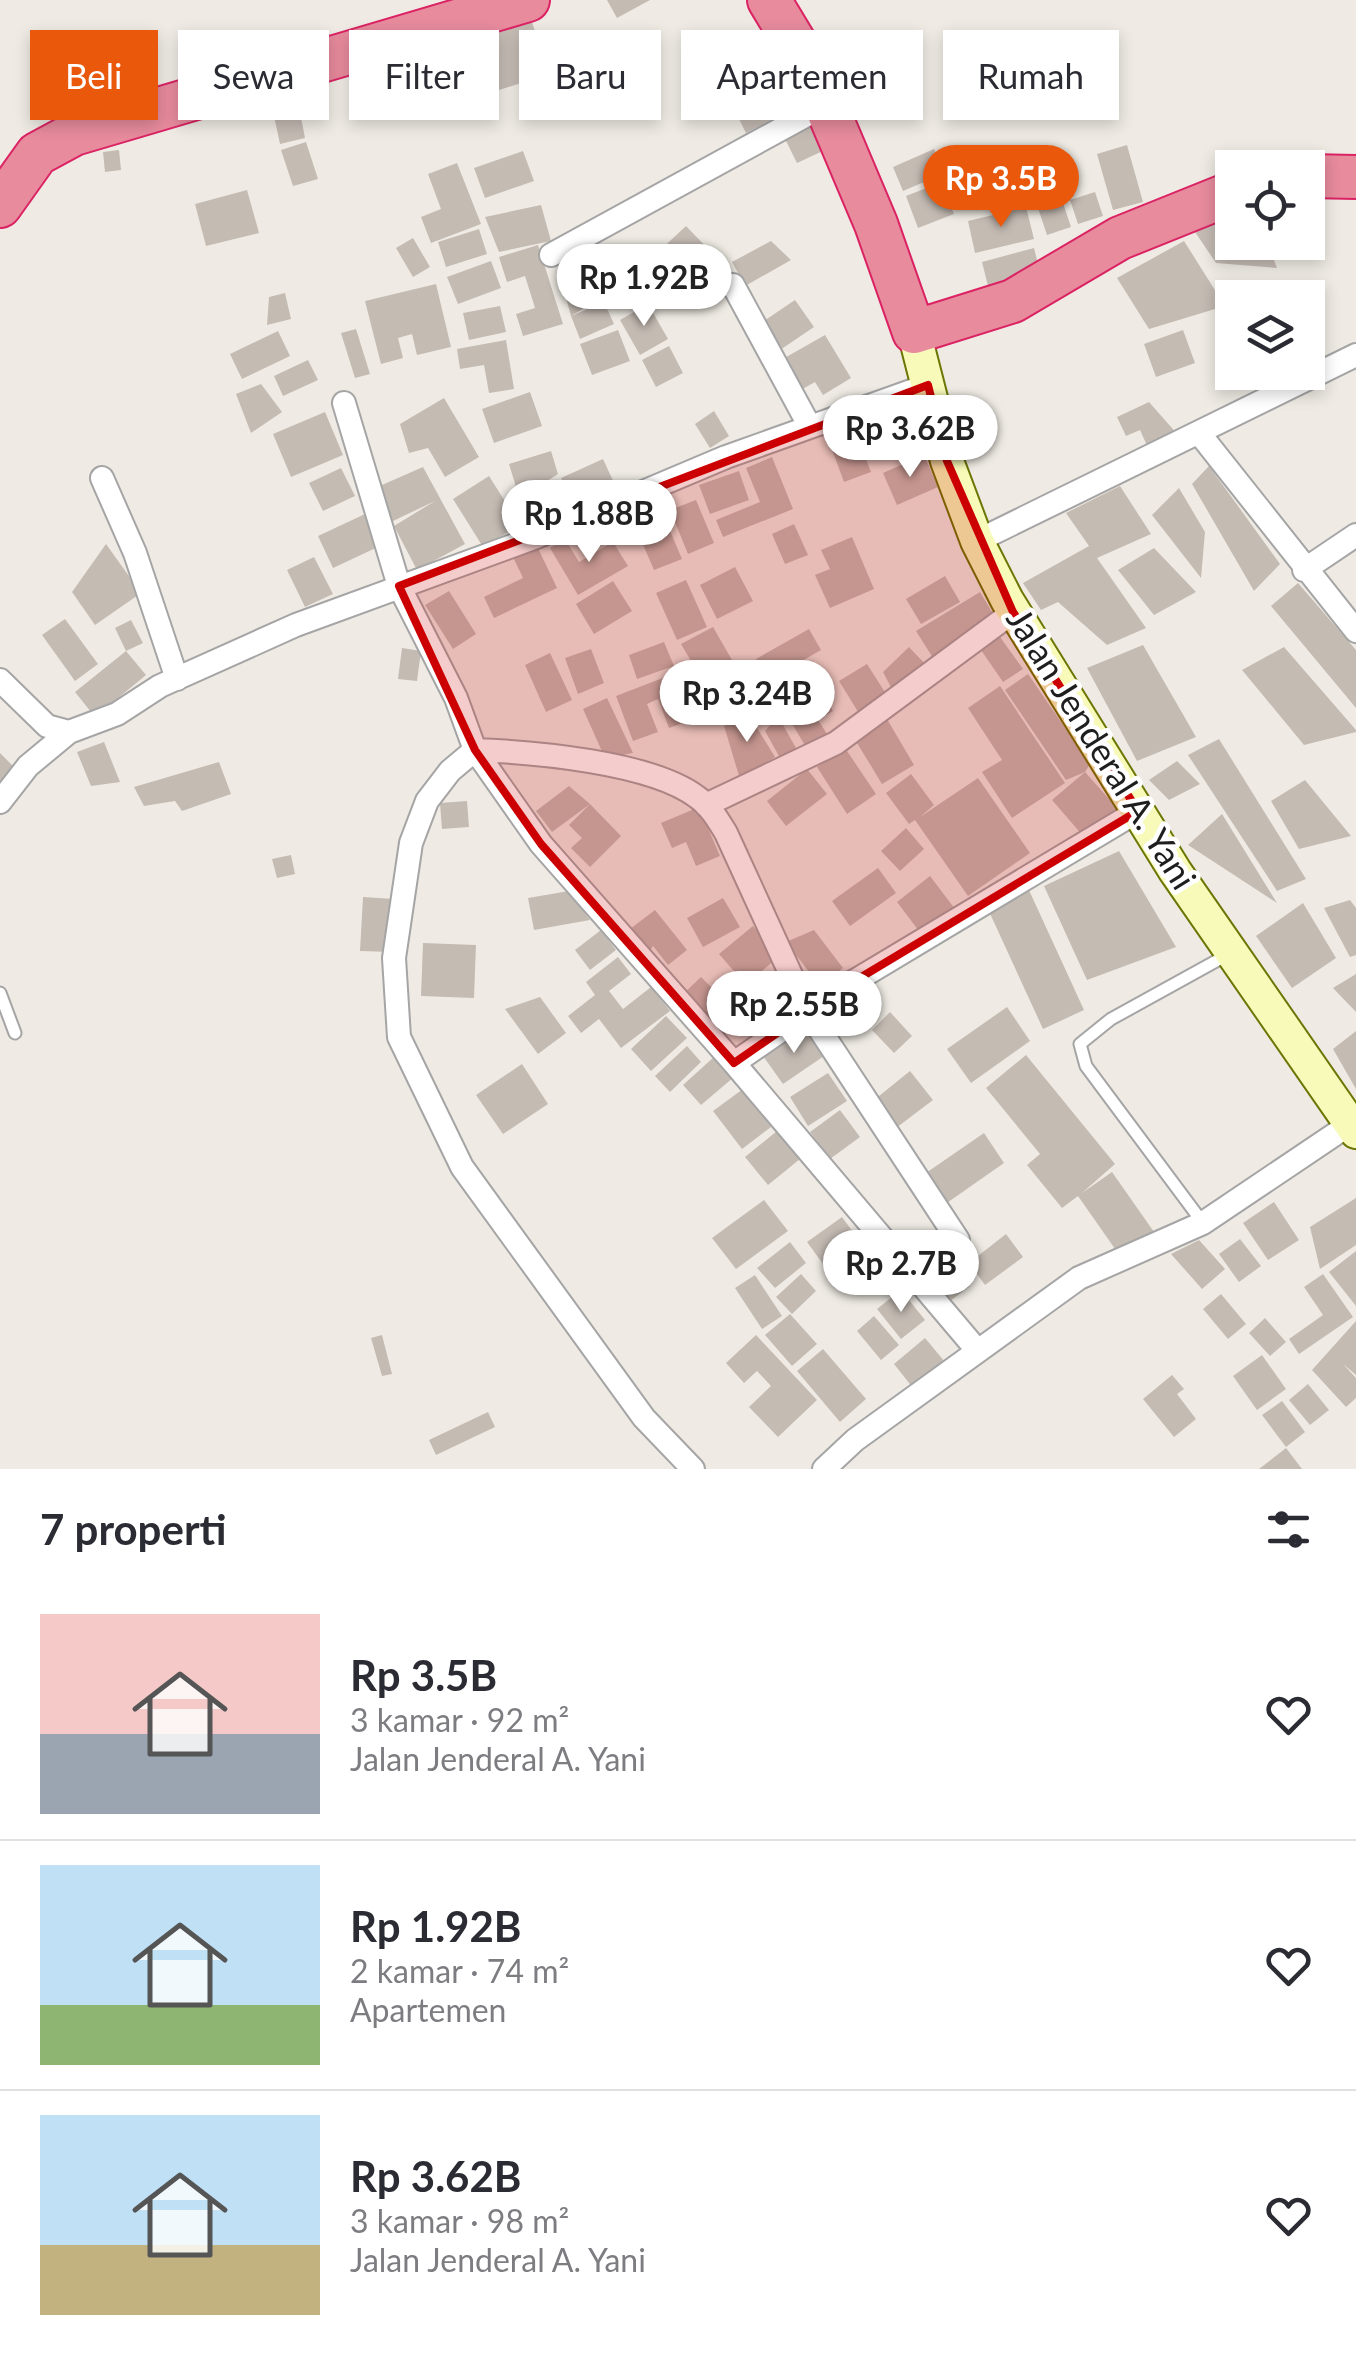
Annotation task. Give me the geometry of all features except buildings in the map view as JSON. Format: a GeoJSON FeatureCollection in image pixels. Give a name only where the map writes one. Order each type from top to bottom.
{"type":"FeatureCollection","features":[{"type":"Feature","properties":{"kind":"highway"},"geometry":{"type":"LineString","coordinates":[[0,206],[37,154],[74,134],[528,0]]}},
{"type":"Feature","properties":{"kind":"highway"},"geometry":{"type":"LineString","coordinates":[[773,5],[787,30]]}},
{"type":"Feature","properties":{"kind":"highway"},"geometry":{"type":"LineString","coordinates":[[832,120],[876,224],[914,332],[1013,300],[1120,238],[1215,200]]}},
{"type":"Feature","properties":{"kind":"highway"},"geometry":{"type":"LineString","coordinates":[[1325,176],[1356,177]]}},
{"type":"Feature","properties":{"kind":"main road","name":"Jalan Jenderal A. Yani"},"geometry":{"type":"LineString","coordinates":[[914,332],[947,461],[977,541],[1014,612],[1138,812],[1354,1125]]}},
{"type":"Feature","properties":{"kind":"street"},"geometry":{"type":"LineString","coordinates":[[551,255],[764,120]]}},
{"type":"Feature","properties":{"kind":"street"},"geometry":{"type":"LineString","coordinates":[[734,285],[810,427]]}},
{"type":"Feature","properties":{"kind":"street"},"geometry":{"type":"LineString","coordinates":[[977,541],[1356,355]]}},
{"type":"Feature","properties":{"kind":"street"},"geometry":{"type":"LineString","coordinates":[[0,802],[28,766],[69,732],[117,714],[177,678],[296,625],[810,427],[928,386]]}},
{"type":"Feature","properties":{"kind":"street"},"geometry":{"type":"LineString","coordinates":[[344,403],[398,586],[456,698],[474,750],[541,844],[587,900],[734,1063],[976,1350]]}},
{"type":"Feature","properties":{"kind":"street"},"geometry":{"type":"LineString","coordinates":[[1199,433],[1356,631]]}},
{"type":"Feature","properties":{"kind":"street"},"geometry":{"type":"LineString","coordinates":[[102,478],[135,553],[177,678]]}},
{"type":"Feature","properties":{"kind":"street"},"geometry":{"type":"LineString","coordinates":[[1304,570],[1356,536]]}},
{"type":"Feature","properties":{"kind":"street"},"geometry":{"type":"LineString","coordinates":[[706,805],[836,743],[1014,612]]}},
{"type":"Feature","properties":{"kind":"street"},"geometry":{"type":"LineString","coordinates":[[0,680],[47,726],[69,732]]}},
{"type":"Feature","properties":{"kind":"street"},"geometry":{"type":"LineString","coordinates":[[693,1469],[644,1418],[462,1166],[399,1037],[394,958],[412,843],[427,800],[450,770],[474,750],[545,752],[678,788],[706,805],[726,834],[807,1010],[958,1240]]}},
{"type":"Feature","properties":{"kind":"street"},"geometry":{"type":"LineString","coordinates":[[734,1063],[807,1010],[1138,812]]}},
{"type":"Feature","properties":{"kind":"street"},"geometry":{"type":"LineString","coordinates":[[824,1469],[855,1440],[1078,1278],[1203,1223],[1354,1125]]}},
{"type":"Feature","properties":{"kind":"lane"},"geometry":{"type":"LineString","coordinates":[[1203,1223],[1086,1066],[1080,1044],[1111,1019],[1232,952]]}},
{"type":"Feature","properties":{"kind":"lane"},"geometry":{"type":"LineString","coordinates":[[0,992],[15,1033]]}},
{"type":"Feature","properties":{"kind":"highlighted area"},"geometry":{"type":"Polygon","coordinates":[[[928,385],[947,461],[1013,612],[1138,811],[838,991],[734,1063],[541,844],[475,750],[399,586],[928,385]]]}}]}
